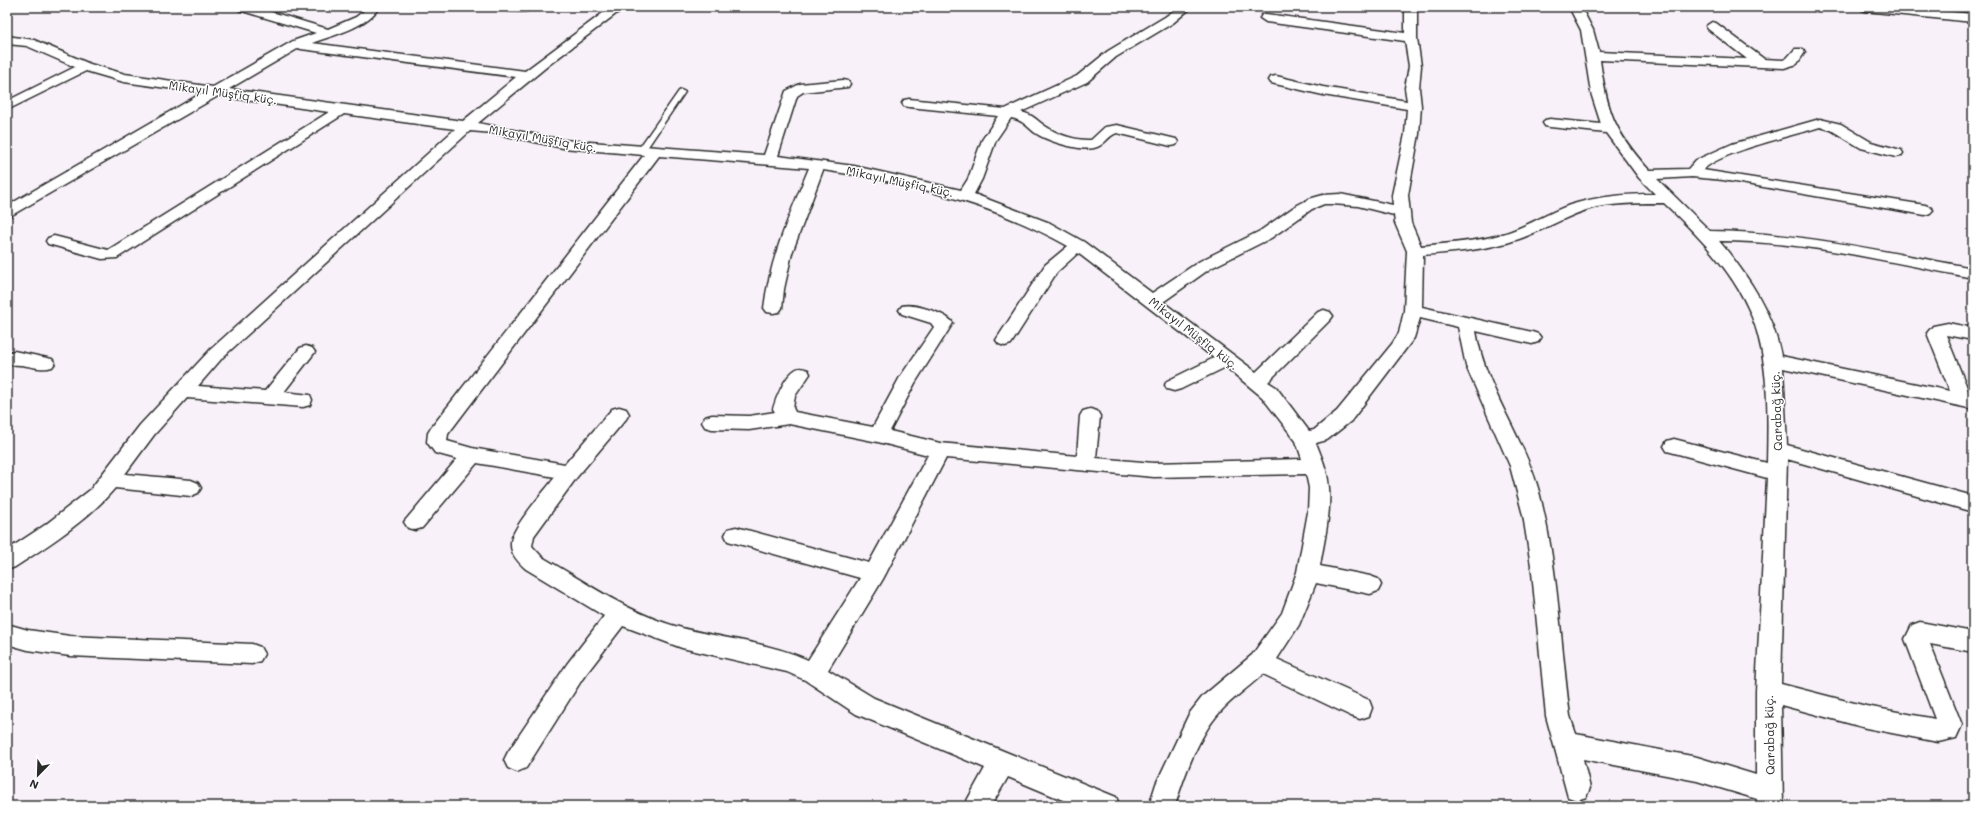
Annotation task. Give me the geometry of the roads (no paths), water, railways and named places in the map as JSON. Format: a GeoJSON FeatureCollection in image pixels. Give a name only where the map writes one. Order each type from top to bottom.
{"type":"FeatureCollection","features":[{"type":"Feature","properties":{"kind":"street"},"geometry":{"type":"LineString","coordinates":[[243,7],[328,33]]}},
{"type":"Feature","properties":{"kind":"street"},"geometry":{"type":"LineString","coordinates":[[7,212],[297,44],[328,33],[365,16],[372,8],[369,7]]}},
{"type":"Feature","properties":{"kind":"street"},"geometry":{"type":"LineString","coordinates":[[506,7],[530,7]]}},
{"type":"Feature","properties":{"kind":"street"},"geometry":{"type":"LineString","coordinates":[[7,561],[85,506],[110,480],[147,430],[217,353],[467,126],[527,75],[619,7]]}},
{"type":"Feature","properties":{"kind":"street"},"geometry":{"type":"LineString","coordinates":[[965,196],[976,179],[989,140],[1007,113],[1082,79],[1112,54],[1169,20],[1186,7]]}},
{"type":"Feature","properties":{"kind":"street"},"geometry":{"type":"LineString","coordinates":[[1305,439],[1320,435],[1344,416],[1408,334],[1413,311],[1415,251],[1403,223],[1400,195],[1412,134],[1414,106],[1412,88],[1415,66],[1411,38],[1412,7]]}},
{"type":"Feature","properties":{"kind":"street","name":"Qarabağ küç."},"geometry":{"type":"LineString","coordinates":[[1575,7],[1586,28],[1593,56],[1596,92],[1610,130],[1644,175],[1706,236],[1735,272],[1755,303],[1768,335],[1776,377],[1778,473],[1768,691],[1770,798]]}},
{"type":"Feature","properties":{"kind":"street"},"geometry":{"type":"LineString","coordinates":[[1864,7],[1973,18]]}},
{"type":"Feature","properties":{"kind":"street"},"geometry":{"type":"LineString","coordinates":[[1266,18],[1411,38]]}},
{"type":"Feature","properties":{"kind":"street"},"geometry":{"type":"LineString","coordinates":[[1712,26],[1762,64]]}},
{"type":"Feature","properties":{"kind":"street","name":"Mikayıl Müşfiq küç."},"geometry":{"type":"LineString","coordinates":[[7,40],[30,43],[85,67],[124,78],[219,90],[341,110],[516,133],[563,144],[818,165],[898,179],[965,196],[1044,226],[1078,245],[1228,358],[1257,382],[1279,404],[1305,439],[1315,466],[1319,488],[1318,512],[1308,572],[1302,592],[1291,618],[1260,662],[1212,704],[1198,722],[1169,784],[1162,806]]}},
{"type":"Feature","properties":{"kind":"street"},"geometry":{"type":"LineString","coordinates":[[297,44],[527,75]]}},
{"type":"Feature","properties":{"kind":"street"},"geometry":{"type":"LineString","coordinates":[[1593,56],[1784,64],[1792,61],[1799,52]]}},
{"type":"Feature","properties":{"kind":"street"},"geometry":{"type":"LineString","coordinates":[[7,106],[85,67]]}},
{"type":"Feature","properties":{"kind":"street"},"geometry":{"type":"LineString","coordinates":[[1276,80],[1323,91],[1414,106]]}},
{"type":"Feature","properties":{"kind":"street"},"geometry":{"type":"LineString","coordinates":[[769,160],[791,94],[800,88],[843,84]]}},
{"type":"Feature","properties":{"kind":"street"},"geometry":{"type":"LineString","coordinates":[[909,103],[1007,113],[1032,121],[1041,129],[1058,138],[1085,144],[1098,142],[1110,130],[1116,129],[1171,142]]}},
{"type":"Feature","properties":{"kind":"street"},"geometry":{"type":"LineString","coordinates":[[54,241],[111,255],[341,110]]}},
{"type":"Feature","properties":{"kind":"street"},"geometry":{"type":"LineString","coordinates":[[1550,123],[1610,130]]}},
{"type":"Feature","properties":{"kind":"street"},"geometry":{"type":"LineString","coordinates":[[1692,173],[1701,163],[1720,154],[1760,140],[1820,123],[1836,127],[1866,145],[1896,153]]}},
{"type":"Feature","properties":{"kind":"street"},"geometry":{"type":"LineString","coordinates":[[570,472],[472,455],[442,448],[437,442],[438,433],[648,152]]}},
{"type":"Feature","properties":{"kind":"street"},"geometry":{"type":"LineString","coordinates":[[774,308],[774,296],[785,248],[818,165]]}},
{"type":"Feature","properties":{"kind":"street"},"geometry":{"type":"LineString","coordinates":[[1644,175],[1692,173],[1925,210]]}},
{"type":"Feature","properties":{"kind":"street"},"geometry":{"type":"LineString","coordinates":[[1415,251],[1457,248],[1511,236],[1588,204],[1609,200],[1666,198]]}},
{"type":"Feature","properties":{"kind":"street"},"geometry":{"type":"LineString","coordinates":[[1153,301],[1196,270],[1226,253],[1270,232],[1297,211],[1317,201],[1331,199],[1346,200],[1401,212]]}},
{"type":"Feature","properties":{"kind":"street"},"geometry":{"type":"LineString","coordinates":[[1706,236],[1741,235],[1778,239],[1973,273]]}},
{"type":"Feature","properties":{"kind":"street"},"geometry":{"type":"LineString","coordinates":[[1005,340],[1051,269],[1078,245]]}},
{"type":"Feature","properties":{"kind":"street"},"geometry":{"type":"LineString","coordinates":[[878,434],[907,381],[943,327],[944,323],[937,319],[908,310]]}},
{"type":"Feature","properties":{"kind":"street"},"geometry":{"type":"LineString","coordinates":[[1413,311],[1532,338]]}},
{"type":"Feature","properties":{"kind":"street"},"geometry":{"type":"LineString","coordinates":[[1257,382],[1324,316]]}},
{"type":"Feature","properties":{"kind":"street"},"geometry":{"type":"LineString","coordinates":[[1466,323],[1467,338],[1473,360],[1512,447],[1527,486],[1537,530],[1558,716],[1567,744],[1577,788]]}},
{"type":"Feature","properties":{"kind":"street"},"geometry":{"type":"LineString","coordinates":[[1968,401],[1936,333],[1940,330],[1948,329],[1973,334]]}},
{"type":"Feature","properties":{"kind":"street"},"geometry":{"type":"LineString","coordinates":[[270,397],[306,352]]}},
{"type":"Feature","properties":{"kind":"street"},"geometry":{"type":"LineString","coordinates":[[7,360],[14,357],[46,363]]}},
{"type":"Feature","properties":{"kind":"street"},"geometry":{"type":"LineString","coordinates":[[1174,385],[1228,358]]}},
{"type":"Feature","properties":{"kind":"street"},"geometry":{"type":"LineString","coordinates":[[1773,360],[1968,401]]}},
{"type":"Feature","properties":{"kind":"street"},"geometry":{"type":"LineString","coordinates":[[789,417],[783,410],[786,395],[802,374]]}},
{"type":"Feature","properties":{"kind":"street"},"geometry":{"type":"LineString","coordinates":[[183,391],[303,400]]}},
{"type":"Feature","properties":{"kind":"street"},"geometry":{"type":"LineString","coordinates":[[620,414],[570,472],[525,532],[521,540],[522,548],[526,556],[534,563],[619,614],[651,628],[682,638],[770,657],[793,664],[813,673],[865,706],[1107,806]]}},
{"type":"Feature","properties":{"kind":"street"},"geometry":{"type":"LineString","coordinates":[[1086,464],[1090,416]]}},
{"type":"Feature","properties":{"kind":"street"},"geometry":{"type":"LineString","coordinates":[[712,422],[749,424],[789,417],[878,434],[915,446],[940,450],[1154,470],[1315,466]]}},
{"type":"Feature","properties":{"kind":"street"},"geometry":{"type":"LineString","coordinates":[[1674,446],[1778,473]]}},
{"type":"Feature","properties":{"kind":"street"},"geometry":{"type":"LineString","coordinates":[[1777,449],[1973,504]]}},
{"type":"Feature","properties":{"kind":"street"},"geometry":{"type":"LineString","coordinates":[[813,673],[875,573],[940,450]]}},
{"type":"Feature","properties":{"kind":"street"},"geometry":{"type":"LineString","coordinates":[[415,522],[472,455]]}},
{"type":"Feature","properties":{"kind":"street"},"geometry":{"type":"LineString","coordinates":[[110,480],[191,488]]}},
{"type":"Feature","properties":{"kind":"street"},"geometry":{"type":"LineString","coordinates":[[736,535],[875,573]]}},
{"type":"Feature","properties":{"kind":"street"},"geometry":{"type":"LineString","coordinates":[[1308,572],[1370,585]]}},
{"type":"Feature","properties":{"kind":"street"},"geometry":{"type":"LineString","coordinates":[[517,760],[575,671],[619,614]]}},
{"type":"Feature","properties":{"kind":"street"},"geometry":{"type":"LineString","coordinates":[[1768,691],[1866,717],[1938,731],[1947,730],[1950,725],[1917,639],[1920,632],[1973,642]]}},
{"type":"Feature","properties":{"kind":"street"},"geometry":{"type":"LineString","coordinates":[[7,634],[28,640],[70,646],[252,654]]}},
{"type":"Feature","properties":{"kind":"street"},"geometry":{"type":"LineString","coordinates":[[1260,662],[1360,708]]}},
{"type":"Feature","properties":{"kind":"street"},"geometry":{"type":"LineString","coordinates":[[1567,744],[1697,769],[1770,798]]}},
{"type":"Feature","properties":{"kind":"street"},"geometry":{"type":"LineString","coordinates":[[977,806],[1002,763]]}},
{"type":"Feature","properties":{"kind":"lane"},"geometry":{"type":"LineString","coordinates":[[648,152],[681,92]]}}]}
